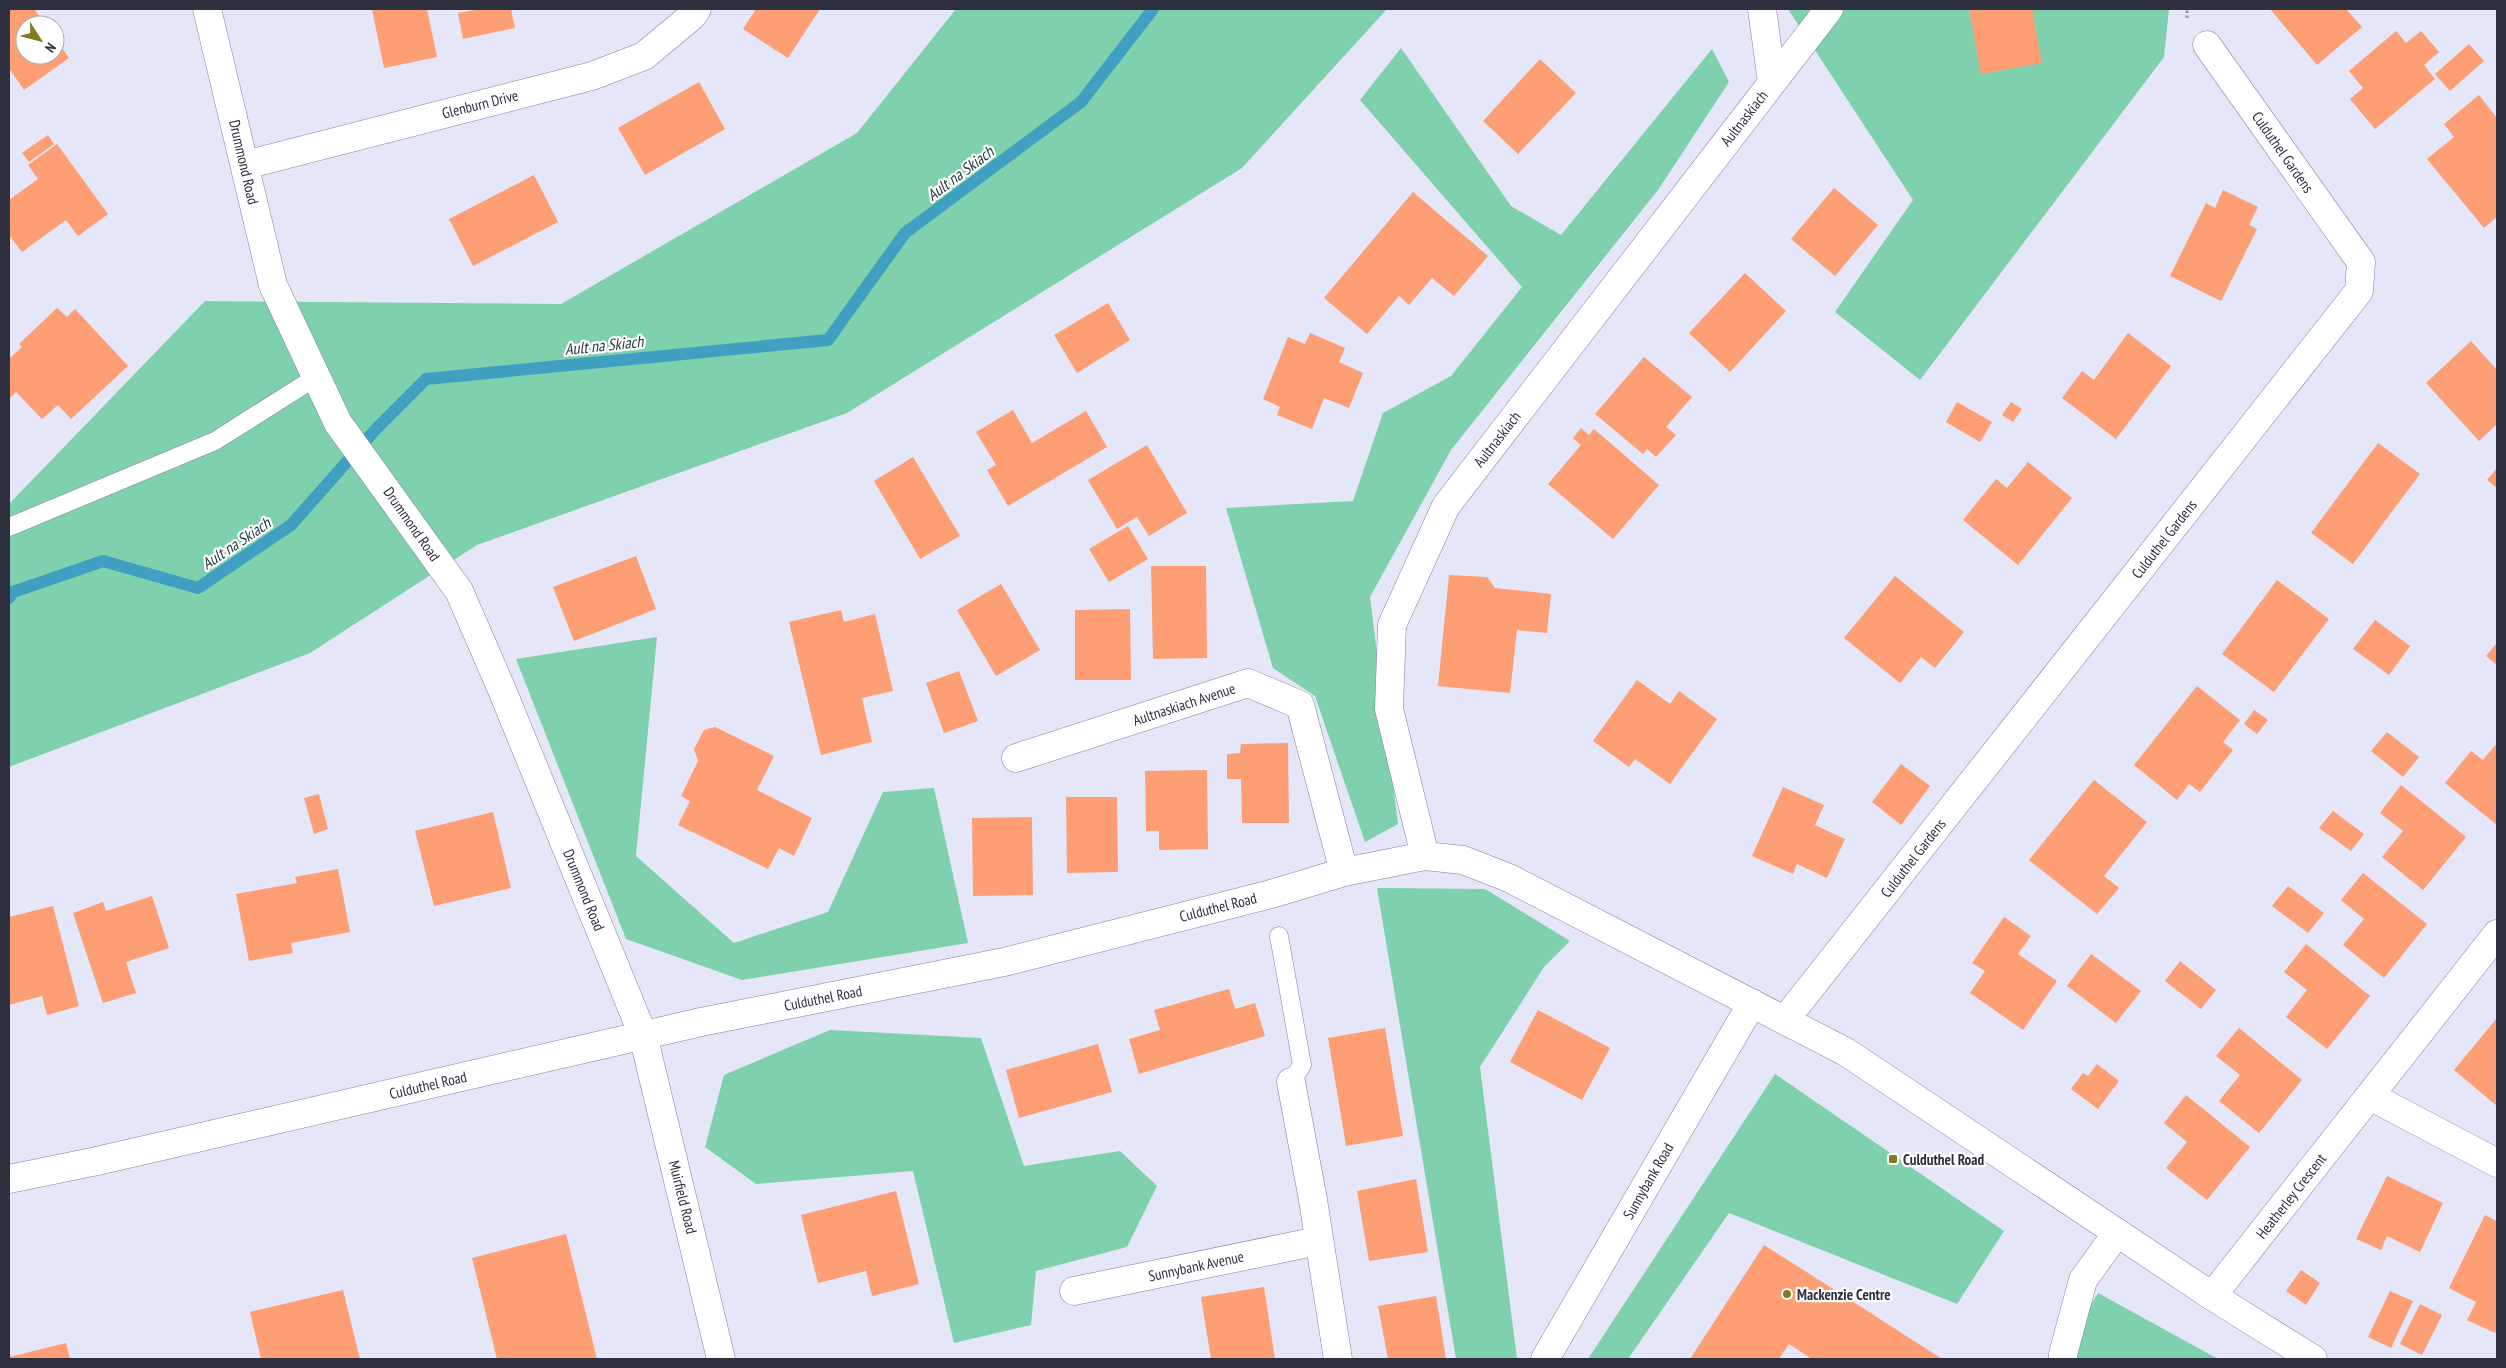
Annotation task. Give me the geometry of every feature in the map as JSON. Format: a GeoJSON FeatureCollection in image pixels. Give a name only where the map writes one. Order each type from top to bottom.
{"type":"FeatureCollection","features":[{"type":"Feature","properties":{"kind":"street","name":"Drummond Road"},"geometry":{"type":"LineString","coordinates":[[207,9],[273,285],[338,423],[377,474],[459,590],[502,690],[643,1035]]}},
{"type":"Feature","properties":{"kind":"street","name":"Glenburn Drive"},"geometry":{"type":"LineString","coordinates":[[245,165],[592,76],[644,56],[698,9]]}},
{"type":"Feature","properties":{"kind":"street","name":"Aultnaskiach"},"geometry":{"type":"LineString","coordinates":[[1762,9],[1772,82]]}},
{"type":"Feature","properties":{"kind":"street","name":"Aultnaskiach"},"geometry":{"type":"LineString","coordinates":[[1425,856],[1389,709],[1392,625],[1446,506],[1829,9]]}},
{"type":"Feature","properties":{"kind":"street","name":"Culduthel Gardens"},"geometry":{"type":"LineString","coordinates":[[1785,1020],[2359,291],[2361,262],[2207,45]]}},
{"type":"Feature","properties":{"kind":"street","name":"Aultnaskiach Avenue"},"geometry":{"type":"LineString","coordinates":[[1016,758],[1248,683],[1300,705],[1344,872]]}},
{"type":"Feature","properties":{"kind":"street","name":"Culduthel Road"},"geometry":{"type":"LineString","coordinates":[[9,1179],[97,1161],[643,1035],[1004,962],[1271,894],[1344,872],[1425,856],[1463,860],[1509,878],[1846,1052],[2212,1296],[2313,1359]]}},
{"type":"Feature","properties":{"kind":"street","name":"Heatherley Crescent"},"geometry":{"type":"LineString","coordinates":[[2212,1296],[2497,934]]}},
{"type":"Feature","properties":{"kind":"street","name":"Sunnybank Road"},"geometry":{"type":"LineString","coordinates":[[1545,1359],[1752,1003]]}},
{"type":"Feature","properties":{"kind":"street","name":"Muirfield Road"},"geometry":{"type":"LineString","coordinates":[[643,1035],[721,1359]]}},
{"type":"Feature","properties":{"kind":"street"},"geometry":{"type":"LineString","coordinates":[[1292,1082],[1338,1359]]}},
{"type":"Feature","properties":{"kind":"street"},"geometry":{"type":"LineString","coordinates":[[2370,1096],[2497,1163]]}},
{"type":"Feature","properties":{"kind":"street"},"geometry":{"type":"LineString","coordinates":[[2063,1359],[2083,1280],[2117,1233]]}},
{"type":"Feature","properties":{"kind":"street","name":"Sunnybank Avenue"},"geometry":{"type":"LineString","coordinates":[[1074,1291],[1318,1241]]}},
{"type":"Feature","properties":{"kind":"lane"},"geometry":{"type":"LineString","coordinates":[[9,527],[215,441],[316,377]]}},
{"type":"Feature","properties":{"kind":"lane"},"geometry":{"type":"LineString","coordinates":[[1278,936],[1302,1066],[1292,1082]]}},
{"type":"Feature","properties":{"kind":"green space"},"geometry":{"type":"Polygon","coordinates":[[[956,9],[1387,9],[1242,168],[847,413],[477,545],[310,653],[9,767],[9,504],[205,301],[561,304],[857,133],[956,9]]]}},
{"type":"Feature","properties":{"kind":"green space"},"geometry":{"type":"Polygon","coordinates":[[[1788,9],[2169,9],[2164,57],[1920,380],[1835,312],[1913,200],[1788,9]]]}},
{"type":"Feature","properties":{"kind":"green space"},"geometry":{"type":"Polygon","coordinates":[[[1401,48],[1511,206],[1561,235],[1712,49],[1729,82],[1658,190],[1451,450],[1370,597],[1398,824],[1365,842],[1315,696],[1273,668],[1226,508],[1353,501],[1383,413],[1451,376],[1522,287],[1360,100],[1401,48]]]}},
{"type":"Feature","properties":{"kind":"green space"},"geometry":{"type":"Polygon","coordinates":[[[657,637],[636,856],[734,943],[828,912],[883,792],[934,788],[968,943],[742,980],[626,939],[516,659],[657,637]]]}},
{"type":"Feature","properties":{"kind":"green space"},"geometry":{"type":"Polygon","coordinates":[[[1377,888],[1485,889],[1570,941],[1544,967],[1480,1067],[1517,1359],[1456,1359],[1377,888]]]}},
{"type":"Feature","properties":{"kind":"green space"},"geometry":{"type":"Polygon","coordinates":[[[830,1030],[981,1038],[1024,1166],[1120,1151],[1157,1186],[1127,1247],[1036,1271],[1031,1325],[954,1343],[913,1171],[756,1184],[705,1147],[724,1075],[830,1030]]]}},
{"type":"Feature","properties":{"kind":"green space"},"geometry":{"type":"Polygon","coordinates":[[[1775,1074],[2004,1231],[1957,1304],[1729,1213],[1628,1359],[1588,1359],[1775,1074]]]}},
{"type":"Feature","properties":{"kind":"green space"},"geometry":{"type":"Polygon","coordinates":[[[2098,1293],[2218,1359],[2058,1359],[2098,1293]]]}},
{"type":"Feature","properties":{"kind":"building"},"geometry":{"type":"Polygon","coordinates":[[[34,9],[38,15],[15,15],[15,65],[59,65],[24,90],[9,68],[9,10],[34,9]]]}},
{"type":"Feature","properties":{"kind":"building"},"geometry":{"type":"Polygon","coordinates":[[[372,9],[427,9],[437,57],[384,68],[372,9]]]}},
{"type":"Feature","properties":{"kind":"building"},"geometry":{"type":"Polygon","coordinates":[[[481,9],[511,9],[515,28],[463,39],[458,13],[481,9]]]}},
{"type":"Feature","properties":{"kind":"building"},"geometry":{"type":"Polygon","coordinates":[[[756,9],[820,9],[788,58],[743,29],[756,9]]]}},
{"type":"Feature","properties":{"kind":"building"},"geometry":{"type":"Polygon","coordinates":[[[1969,9],[2032,9],[2042,63],[1981,74],[1969,9]]]}},
{"type":"Feature","properties":{"kind":"building"},"geometry":{"type":"Polygon","coordinates":[[[2270,9],[2346,9],[2362,27],[2317,65],[2270,9]]]}},
{"type":"Feature","properties":{"kind":"building"},"geometry":{"type":"Polygon","coordinates":[[[2396,31],[2406,43],[2421,31],[2439,52],[2424,65],[2435,79],[2375,129],[2350,99],[2363,88],[2349,71],[2396,31]]]}},
{"type":"Feature","properties":{"kind":"building"},"geometry":{"type":"Polygon","coordinates":[[[2469,44],[2484,61],[2450,91],[2435,74],[2469,44]]]}},
{"type":"Feature","properties":{"kind":"building"},"geometry":{"type":"Polygon","coordinates":[[[65,52],[69,58],[65,61],[65,52]]]}},
{"type":"Feature","properties":{"kind":"building"},"geometry":{"type":"Polygon","coordinates":[[[1540,59],[1576,93],[1518,154],[1483,121],[1540,59]]]}},
{"type":"Feature","properties":{"kind":"building"},"geometry":{"type":"Polygon","coordinates":[[[699,82],[725,129],[645,175],[618,128],[699,82]]]}},
{"type":"Feature","properties":{"kind":"building"},"geometry":{"type":"Polygon","coordinates":[[[2479,95],[2497,118],[2497,217],[2484,228],[2427,159],[2454,137],[2444,124],[2479,95]]]}},
{"type":"Feature","properties":{"kind":"building"},"geometry":{"type":"Polygon","coordinates":[[[48,135],[54,144],[29,162],[22,153],[48,135]]]}},
{"type":"Feature","properties":{"kind":"building"},"geometry":{"type":"Polygon","coordinates":[[[57,144],[108,214],[78,236],[66,220],[22,252],[9,235],[9,200],[38,179],[28,165],[57,144]]]}},
{"type":"Feature","properties":{"kind":"building"},"geometry":{"type":"Polygon","coordinates":[[[534,175],[558,222],[473,266],[449,219],[534,175]]]}},
{"type":"Feature","properties":{"kind":"building"},"geometry":{"type":"Polygon","coordinates":[[[1834,188],[1878,225],[1835,276],[1791,239],[1834,188]]]}},
{"type":"Feature","properties":{"kind":"building"},"geometry":{"type":"Polygon","coordinates":[[[2223,190],[2258,207],[2249,225],[2257,229],[2221,301],[2170,276],[2206,203],[2215,208],[2223,190]]]}},
{"type":"Feature","properties":{"kind":"building"},"geometry":{"type":"Polygon","coordinates":[[[1413,192],[1488,256],[1454,296],[1432,278],[1409,305],[1399,296],[1367,334],[1324,298],[1413,192]]]}},
{"type":"Feature","properties":{"kind":"building"},"geometry":{"type":"Polygon","coordinates":[[[1745,273],[1786,311],[1730,372],[1689,333],[1745,273]]]}},
{"type":"Feature","properties":{"kind":"building"},"geometry":{"type":"Polygon","coordinates":[[[1108,303],[1130,340],[1077,373],[1054,335],[1108,303]]]}},
{"type":"Feature","properties":{"kind":"building"},"geometry":{"type":"Polygon","coordinates":[[[57,308],[67,317],[75,309],[128,366],[71,419],[58,405],[42,419],[16,392],[9,399],[9,359],[22,347],[19,344],[57,308]]]}},
{"type":"Feature","properties":{"kind":"building"},"geometry":{"type":"Polygon","coordinates":[[[1310,333],[1345,348],[1339,362],[1363,373],[1349,408],[1324,398],[1312,429],[1277,415],[1280,407],[1263,399],[1288,337],[1305,344],[1310,333]]]}},
{"type":"Feature","properties":{"kind":"building"},"geometry":{"type":"Polygon","coordinates":[[[2128,333],[2171,366],[2116,439],[2062,398],[2082,371],[2094,380],[2128,333]]]}},
{"type":"Feature","properties":{"kind":"building"},"geometry":{"type":"Polygon","coordinates":[[[2471,341],[2497,370],[2497,424],[2479,441],[2426,383],[2471,341]]]}},
{"type":"Feature","properties":{"kind":"building"},"geometry":{"type":"Polygon","coordinates":[[[1644,357],[1692,397],[1666,427],[1676,435],[1656,457],[1647,449],[1643,454],[1595,414],[1644,357]]]}},
{"type":"Feature","properties":{"kind":"building"},"geometry":{"type":"Polygon","coordinates":[[[1957,402],[1992,422],[1980,442],[1946,422],[1957,402]]]}},
{"type":"Feature","properties":{"kind":"building"},"geometry":{"type":"Polygon","coordinates":[[[2011,402],[2022,409],[2013,422],[2002,415],[2011,402]]]}},
{"type":"Feature","properties":{"kind":"building"},"geometry":{"type":"Polygon","coordinates":[[[1013,410],[1032,443],[1086,411],[1107,447],[1008,506],[987,470],[996,465],[976,432],[1013,410]]]}},
{"type":"Feature","properties":{"kind":"building"},"geometry":{"type":"Polygon","coordinates":[[[1581,428],[1589,435],[1594,429],[1659,485],[1613,539],[1548,484],[1581,445],[1573,438],[1581,428]]]}},
{"type":"Feature","properties":{"kind":"building"},"geometry":{"type":"Polygon","coordinates":[[[2378,443],[2420,474],[2353,564],[2311,533],[2378,443]]]}},
{"type":"Feature","properties":{"kind":"building"},"geometry":{"type":"Polygon","coordinates":[[[1147,445],[1187,513],[1149,536],[1137,517],[1117,529],[1088,480],[1147,445]]]}},
{"type":"Feature","properties":{"kind":"building"},"geometry":{"type":"Polygon","coordinates":[[[913,457],[960,536],[920,559],[874,481],[913,457]]]}},
{"type":"Feature","properties":{"kind":"building"},"geometry":{"type":"Polygon","coordinates":[[[2028,462],[2072,498],[2018,565],[1963,520],[1996,479],[2007,488],[2028,462]]]}},
{"type":"Feature","properties":{"kind":"building"},"geometry":{"type":"Polygon","coordinates":[[[2497,468],[2497,488],[2487,480],[2497,468]]]}},
{"type":"Feature","properties":{"kind":"building"},"geometry":{"type":"Polygon","coordinates":[[[1128,526],[1148,559],[1109,582],[1089,549],[1128,526]]]}},
{"type":"Feature","properties":{"kind":"building"},"geometry":{"type":"Polygon","coordinates":[[[636,556],[656,609],[574,641],[553,587],[636,556]]]}},
{"type":"Feature","properties":{"kind":"building"},"geometry":{"type":"Polygon","coordinates":[[[1151,566],[1206,566],[1207,658],[1153,659],[1151,566]]]}},
{"type":"Feature","properties":{"kind":"building"},"geometry":{"type":"Polygon","coordinates":[[[1449,575],[1487,577],[1495,588],[1551,594],[1547,633],[1517,630],[1510,693],[1438,686],[1449,575]]]}},
{"type":"Feature","properties":{"kind":"building"},"geometry":{"type":"Polygon","coordinates":[[[1895,576],[1964,632],[1935,668],[1921,657],[1900,683],[1844,638],[1895,576]]]}},
{"type":"Feature","properties":{"kind":"building"},"geometry":{"type":"Polygon","coordinates":[[[2277,580],[2329,619],[2274,692],[2222,654],[2277,580]]]}},
{"type":"Feature","properties":{"kind":"building"},"geometry":{"type":"Polygon","coordinates":[[[1001,584],[1040,650],[996,676],[957,610],[1001,584]]]}},
{"type":"Feature","properties":{"kind":"building"},"geometry":{"type":"Polygon","coordinates":[[[1130,609],[1131,680],[1075,680],[1075,610],[1130,609]]]}},
{"type":"Feature","properties":{"kind":"building"},"geometry":{"type":"Polygon","coordinates":[[[841,610],[844,622],[875,614],[893,691],[862,698],[872,742],[821,755],[789,622],[841,610]]]}},
{"type":"Feature","properties":{"kind":"building"},"geometry":{"type":"Polygon","coordinates":[[[2375,620],[2410,646],[2389,675],[2353,649],[2375,620]]]}},
{"type":"Feature","properties":{"kind":"building"},"geometry":{"type":"Polygon","coordinates":[[[2497,645],[2497,665],[2486,656],[2497,645]]]}},
{"type":"Feature","properties":{"kind":"building"},"geometry":{"type":"Polygon","coordinates":[[[959,671],[978,721],[944,733],[926,683],[959,671]]]}},
{"type":"Feature","properties":{"kind":"building"},"geometry":{"type":"Polygon","coordinates":[[[1637,680],[1670,704],[1679,691],[1717,719],[1670,784],[1635,759],[1629,767],[1593,741],[1637,680]]]}},
{"type":"Feature","properties":{"kind":"building"},"geometry":{"type":"Polygon","coordinates":[[[2197,686],[2240,720],[2223,742],[2233,750],[2200,792],[2189,784],[2177,800],[2134,765],[2197,686]]]}},
{"type":"Feature","properties":{"kind":"building"},"geometry":{"type":"Polygon","coordinates":[[[2254,710],[2268,720],[2257,734],[2244,724],[2254,710]]]}},
{"type":"Feature","properties":{"kind":"building"},"geometry":{"type":"Polygon","coordinates":[[[715,727],[774,756],[757,790],[812,818],[794,856],[779,848],[768,869],[678,825],[690,801],[681,796],[698,761],[694,749],[704,730],[715,727]]]}},
{"type":"Feature","properties":{"kind":"building"},"geometry":{"type":"Polygon","coordinates":[[[2387,732],[2419,757],[2403,777],[2371,751],[2387,732]]]}},
{"type":"Feature","properties":{"kind":"building"},"geometry":{"type":"Polygon","coordinates":[[[1288,743],[1289,823],[1242,823],[1241,779],[1227,779],[1227,754],[1240,753],[1241,744],[1288,743]]]}},
{"type":"Feature","properties":{"kind":"building"},"geometry":{"type":"Polygon","coordinates":[[[2497,743],[2497,825],[2445,783],[2471,751],[2483,760],[2497,743]]]}},
{"type":"Feature","properties":{"kind":"building"},"geometry":{"type":"Polygon","coordinates":[[[1901,764],[1930,786],[1901,825],[1872,802],[1901,764]]]}},
{"type":"Feature","properties":{"kind":"building"},"geometry":{"type":"Polygon","coordinates":[[[1207,770],[1208,849],[1159,850],[1159,831],[1146,831],[1145,771],[1207,770]]]}},
{"type":"Feature","properties":{"kind":"building"},"geometry":{"type":"Polygon","coordinates":[[[2094,780],[2147,822],[2104,876],[2119,888],[2097,914],[2029,860],[2094,780]]]}},
{"type":"Feature","properties":{"kind":"building"},"geometry":{"type":"Polygon","coordinates":[[[2401,785],[2466,837],[2423,890],[2382,857],[2403,831],[2380,813],[2401,785]]]}},
{"type":"Feature","properties":{"kind":"building"},"geometry":{"type":"Polygon","coordinates":[[[1783,787],[1824,805],[1815,825],[1845,839],[1827,878],[1797,864],[1793,874],[1752,856],[1783,787]]]}},
{"type":"Feature","properties":{"kind":"building"},"geometry":{"type":"Polygon","coordinates":[[[319,794],[328,829],[314,834],[304,798],[319,794]]]}},
{"type":"Feature","properties":{"kind":"building"},"geometry":{"type":"Polygon","coordinates":[[[1066,797],[1117,797],[1118,872],[1067,873],[1066,797]]]}},
{"type":"Feature","properties":{"kind":"building"},"geometry":{"type":"Polygon","coordinates":[[[2333,811],[2364,834],[2351,851],[2319,828],[2333,811]]]}},
{"type":"Feature","properties":{"kind":"building"},"geometry":{"type":"Polygon","coordinates":[[[493,812],[511,888],[434,906],[415,831],[493,812]]]}},
{"type":"Feature","properties":{"kind":"building"},"geometry":{"type":"Polygon","coordinates":[[[1032,817],[1033,895],[973,896],[972,818],[1032,817]]]}},
{"type":"Feature","properties":{"kind":"building"},"geometry":{"type":"Polygon","coordinates":[[[338,869],[350,932],[291,943],[293,953],[249,961],[236,894],[297,883],[295,877],[338,869]]]}},
{"type":"Feature","properties":{"kind":"building"},"geometry":{"type":"Polygon","coordinates":[[[2363,873],[2427,924],[2384,978],[2343,945],[2364,919],[2341,900],[2363,873]]]}},
{"type":"Feature","properties":{"kind":"building"},"geometry":{"type":"Polygon","coordinates":[[[2288,886],[2324,913],[2308,933],[2272,906],[2288,886]]]}},
{"type":"Feature","properties":{"kind":"building"},"geometry":{"type":"Polygon","coordinates":[[[152,896],[169,948],[126,962],[136,993],[103,1003],[73,913],[103,902],[106,911],[152,896]]]}},
{"type":"Feature","properties":{"kind":"building"},"geometry":{"type":"Polygon","coordinates":[[[53,906],[79,1006],[47,1015],[42,996],[9,1005],[9,917],[53,906]]]}},
{"type":"Feature","properties":{"kind":"building"},"geometry":{"type":"Polygon","coordinates":[[[2004,917],[2031,936],[2018,954],[2057,981],[2023,1030],[1970,993],[1985,971],[1972,963],[2004,917]]]}},
{"type":"Feature","properties":{"kind":"building"},"geometry":{"type":"Polygon","coordinates":[[[2306,944],[2370,996],[2327,1049],[2286,1017],[2307,990],[2284,972],[2306,944]]]}},
{"type":"Feature","properties":{"kind":"building"},"geometry":{"type":"Polygon","coordinates":[[[2091,954],[2141,991],[2116,1023],[2067,986],[2091,954]]]}},
{"type":"Feature","properties":{"kind":"building"},"geometry":{"type":"Polygon","coordinates":[[[2180,961],[2216,990],[2201,1009],[2165,981],[2180,961]]]}},
{"type":"Feature","properties":{"kind":"building"},"geometry":{"type":"Polygon","coordinates":[[[1229,989],[1235,1009],[1255,1003],[1265,1036],[1139,1074],[1129,1039],[1160,1030],[1154,1010],[1229,989]]]}},
{"type":"Feature","properties":{"kind":"building"},"geometry":{"type":"Polygon","coordinates":[[[1538,1010],[1610,1048],[1582,1100],[1510,1062],[1538,1010]]]}},
{"type":"Feature","properties":{"kind":"building"},"geometry":{"type":"Polygon","coordinates":[[[2497,1018],[2497,1106],[2454,1070],[2497,1018]]]}},
{"type":"Feature","properties":{"kind":"building"},"geometry":{"type":"Polygon","coordinates":[[[1385,1028],[1403,1136],[1346,1146],[1328,1038],[1385,1028]]]}},
{"type":"Feature","properties":{"kind":"building"},"geometry":{"type":"Polygon","coordinates":[[[2239,1028],[2302,1080],[2259,1133],[2219,1101],[2240,1075],[2216,1056],[2239,1028]]]}},
{"type":"Feature","properties":{"kind":"building"},"geometry":{"type":"Polygon","coordinates":[[[1098,1044],[1112,1092],[1019,1118],[1006,1070],[1098,1044]]]}},
{"type":"Feature","properties":{"kind":"building"},"geometry":{"type":"Polygon","coordinates":[[[2097,1064],[2119,1081],[2098,1109],[2071,1089],[2083,1073],[2088,1076],[2097,1064]]]}},
{"type":"Feature","properties":{"kind":"building"},"geometry":{"type":"Polygon","coordinates":[[[2186,1095],[2250,1147],[2207,1200],[2166,1168],[2187,1142],[2164,1123],[2186,1095]]]}},
{"type":"Feature","properties":{"kind":"building"},"geometry":{"type":"Polygon","coordinates":[[[2387,1176],[2443,1203],[2420,1252],[2387,1236],[2381,1250],[2356,1239],[2387,1176]]]}},
{"type":"Feature","properties":{"kind":"building"},"geometry":{"type":"Polygon","coordinates":[[[1416,1179],[1428,1252],[1369,1261],[1357,1191],[1416,1179]]]}},
{"type":"Feature","properties":{"kind":"building"},"geometry":{"type":"Polygon","coordinates":[[[896,1191],[919,1284],[872,1296],[866,1271],[818,1283],[801,1215],[896,1191]]]}},
{"type":"Feature","properties":{"kind":"building"},"geometry":{"type":"Polygon","coordinates":[[[2485,1215],[2497,1221],[2497,1328],[2495,1333],[2467,1320],[2476,1302],[2449,1288],[2485,1215]]]}},
{"type":"Feature","properties":{"kind":"building"},"geometry":{"type":"Polygon","coordinates":[[[566,1234],[597,1359],[497,1359],[472,1258],[566,1234]]]}},
{"type":"Feature","properties":{"kind":"building","name":"Mackenzie Centre"},"geometry":{"type":"Polygon","coordinates":[[[1764,1245],[1942,1359],[1812,1359],[1789,1344],[1779,1359],[1690,1359],[1764,1245]]]}},
{"type":"Feature","properties":{"kind":"building"},"geometry":{"type":"Polygon","coordinates":[[[2301,1270],[2320,1283],[2306,1305],[2286,1291],[2301,1270]]]}},
{"type":"Feature","properties":{"kind":"building"},"geometry":{"type":"Polygon","coordinates":[[[1264,1287],[1275,1359],[1211,1359],[1201,1297],[1264,1287]]]}},
{"type":"Feature","properties":{"kind":"building"},"geometry":{"type":"Polygon","coordinates":[[[343,1290],[360,1359],[261,1359],[250,1312],[343,1290]]]}},
{"type":"Feature","properties":{"kind":"building"},"geometry":{"type":"Polygon","coordinates":[[[2390,1291],[2413,1301],[2391,1348],[2368,1337],[2390,1291]]]}},
{"type":"Feature","properties":{"kind":"building"},"geometry":{"type":"Polygon","coordinates":[[[1436,1296],[1446,1359],[1388,1359],[1378,1306],[1436,1296]]]}},
{"type":"Feature","properties":{"kind":"building"},"geometry":{"type":"Polygon","coordinates":[[[2420,1304],[2442,1315],[2422,1355],[2400,1344],[2420,1304]]]}},
{"type":"Feature","properties":{"kind":"building"},"geometry":{"type":"Polygon","coordinates":[[[66,1343],[70,1359],[9,1359],[9,1357],[66,1343]]]}},
{"type":"Feature","properties":{"kind":"waterway","name":"Ault na Skiach"},"geometry":{"type":"LineString","coordinates":[[9,598],[13,592],[103,561],[198,588],[291,525],[376,429],[426,379],[828,340],[905,233],[1081,102],[1153,9]]}},
{"type":"Feature","properties":{"kind":"place","name":"Culduthel Road"},"geometry":{"type":"Point","coordinates":[1893,1159]}},
{"type":"Feature","properties":{"kind":"place","name":"Mackenzie Centre"},"geometry":{"type":"Point","coordinates":[1787,1294]}}]}
